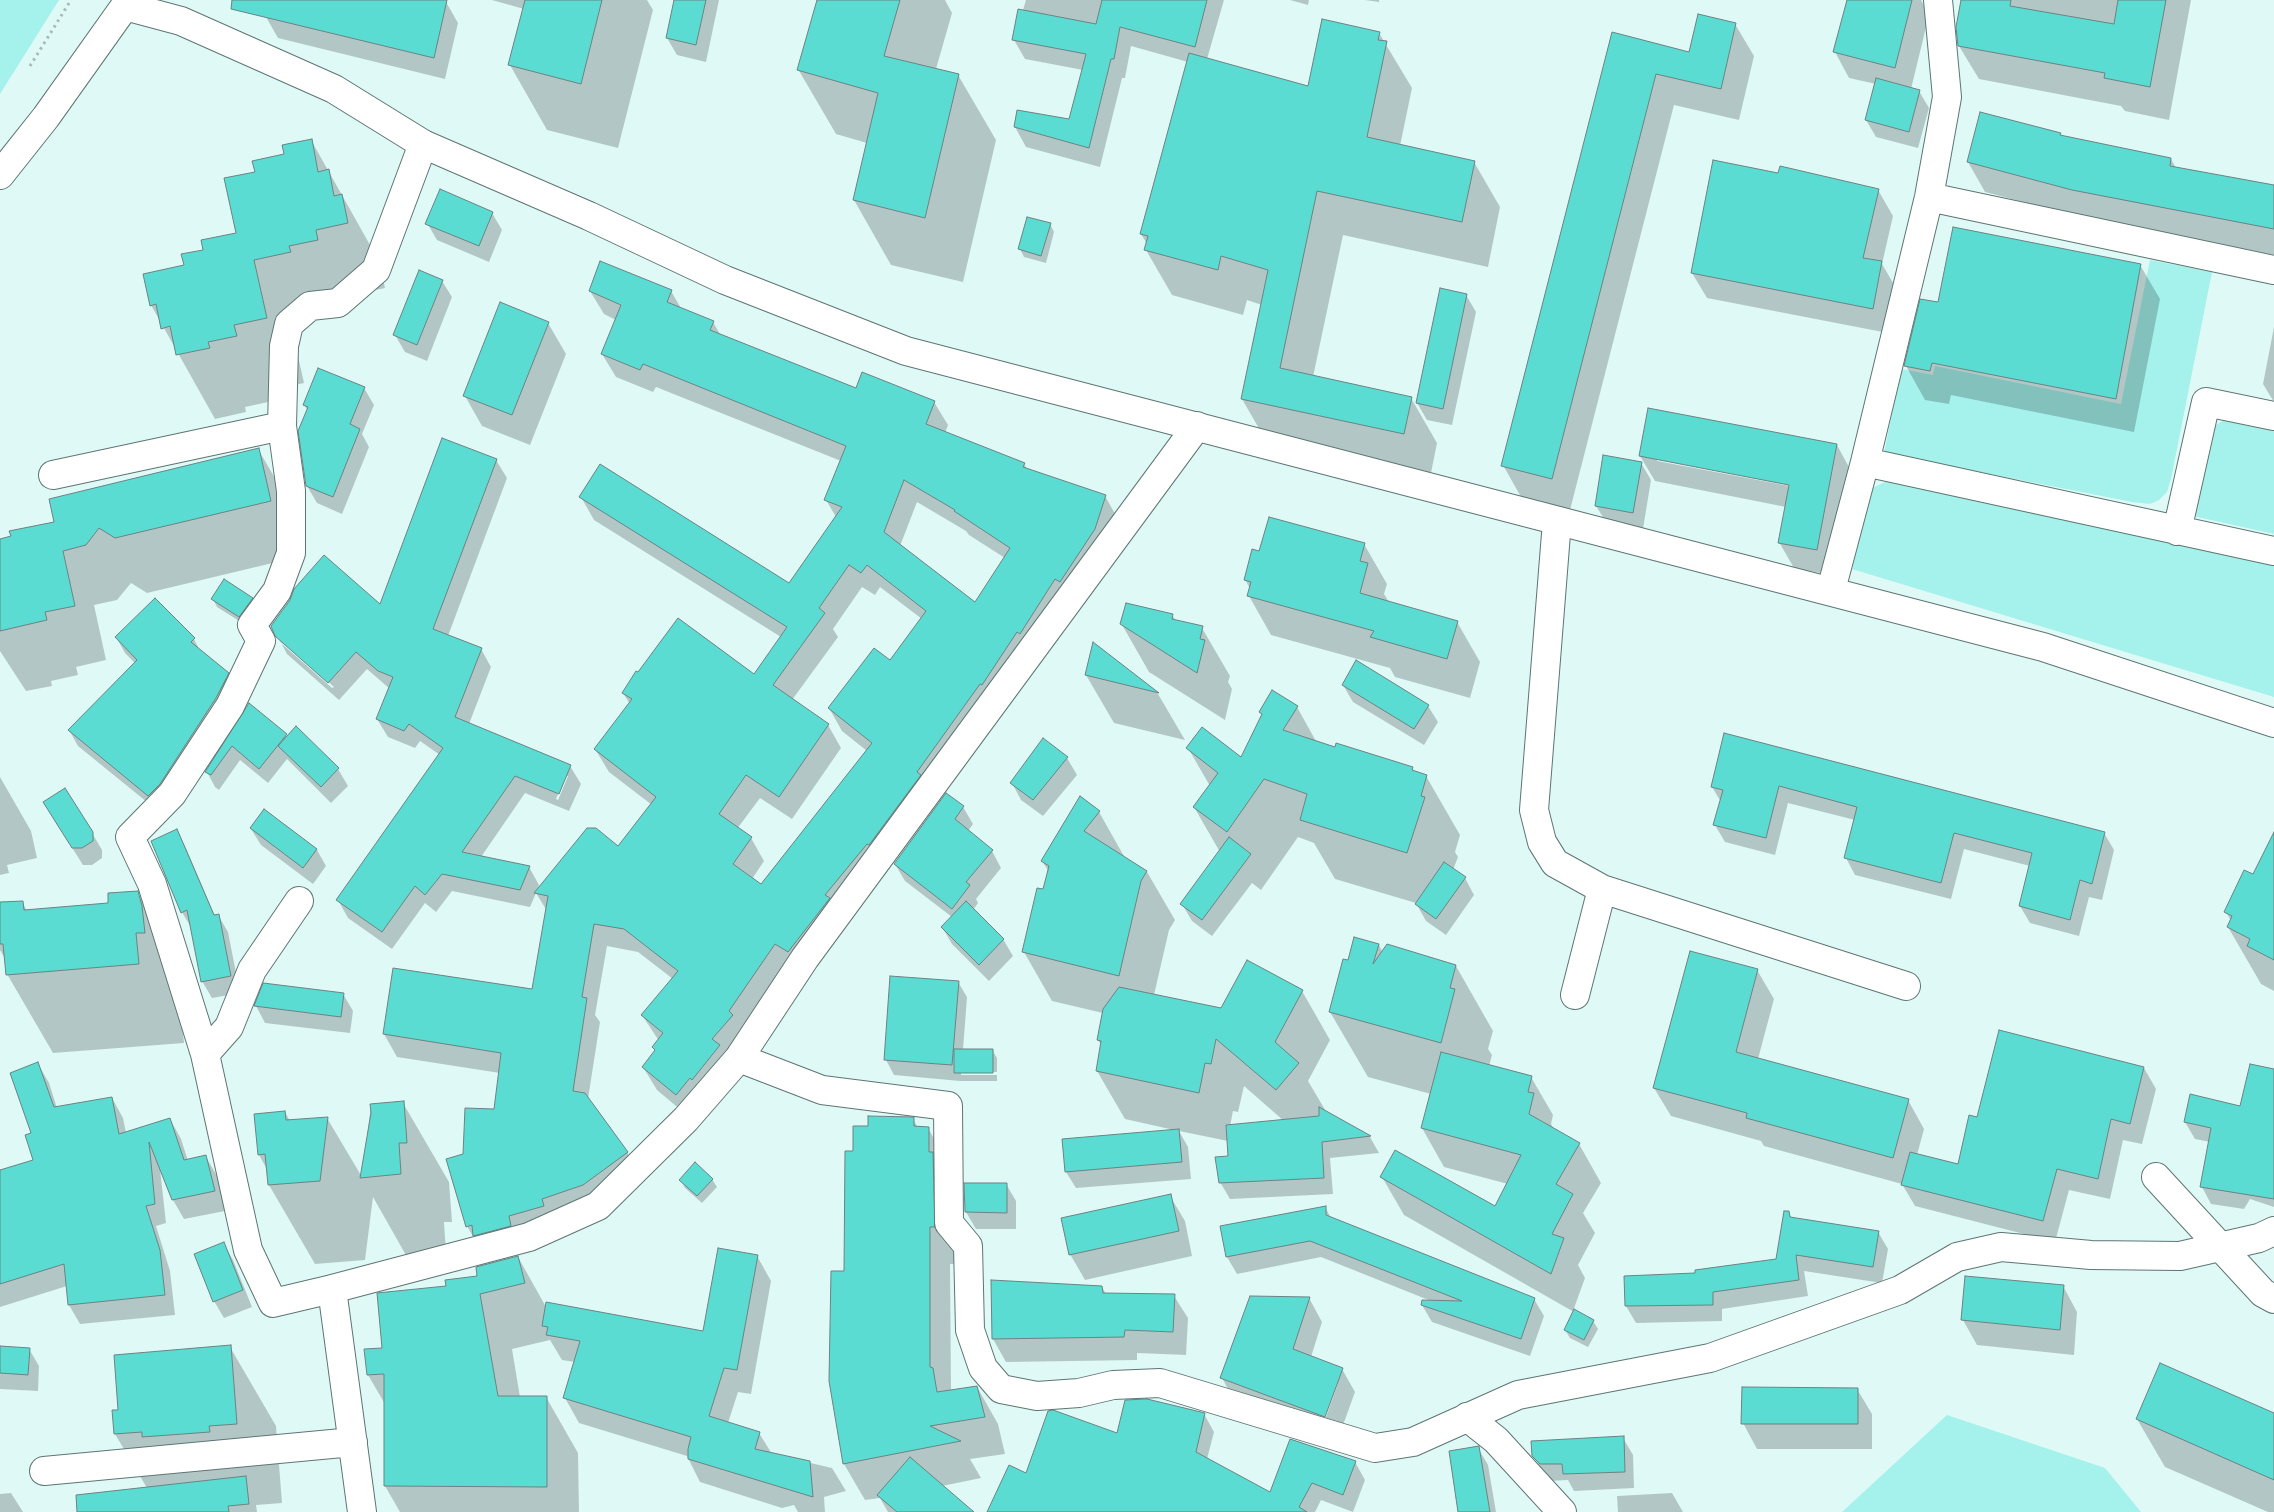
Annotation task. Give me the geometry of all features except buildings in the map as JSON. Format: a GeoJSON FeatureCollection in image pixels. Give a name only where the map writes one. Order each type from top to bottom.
{"type":"FeatureCollection","features":[{"type":"Feature","properties":{"kind":"street"},"geometry":{"type":"LineString","coordinates":[[1831,590],[1865,462],[1929,197],[1947,96],[1938,0]]}},
{"type":"Feature","properties":{"kind":"street"},"geometry":{"type":"LineString","coordinates":[[0,175],[46,117],[126,3],[181,21],[334,89],[422,144],[589,216],[725,280],[906,351],[1557,521],[1831,590],[2043,647],[2274,722]]}},
{"type":"Feature","properties":{"kind":"street"},"geometry":{"type":"LineString","coordinates":[[422,144],[376,270],[338,302],[310,306],[289,324],[284,346],[282,426],[291,491],[291,553],[278,591],[252,625],[261,641],[230,706],[172,794],[130,837],[152,884],[205,1054],[248,1250],[273,1303],[530,1237],[598,1206],[686,1119],[738,1058],[805,958],[1197,426]]}},
{"type":"Feature","properties":{"kind":"street"},"geometry":{"type":"LineString","coordinates":[[1929,197],[2274,270]]}},
{"type":"Feature","properties":{"kind":"street"},"geometry":{"type":"LineString","coordinates":[[2177,531],[2206,402],[2274,416]]}},
{"type":"Feature","properties":{"kind":"street"},"geometry":{"type":"LineString","coordinates":[[53,475],[282,426]]}},
{"type":"Feature","properties":{"kind":"street"},"geometry":{"type":"LineString","coordinates":[[1865,462],[2274,551]]}},
{"type":"Feature","properties":{"kind":"street"},"geometry":{"type":"LineString","coordinates":[[1557,521],[1534,810],[1542,842],[1555,863],[1602,888],[1906,986]]}},
{"type":"Feature","properties":{"kind":"street"},"geometry":{"type":"LineString","coordinates":[[1576,994],[1602,888]]}},
{"type":"Feature","properties":{"kind":"street"},"geometry":{"type":"LineString","coordinates":[[205,1054],[229,1027],[252,970],[299,901]]}},
{"type":"Feature","properties":{"kind":"street"},"geometry":{"type":"LineString","coordinates":[[738,1058],[822,1090],[948,1106],[949,1223],[968,1246],[970,1330],[983,1368],[1001,1389],[1037,1396],[1079,1393],[1113,1386],[1160,1383],[1375,1448],[1413,1442],[1518,1395],[1710,1358],[1900,1290],[1957,1257],[2001,1247],[2091,1255],[2180,1256],[2259,1238],[2274,1231]]}},
{"type":"Feature","properties":{"kind":"street"},"geometry":{"type":"LineString","coordinates":[[2156,1177],[2263,1293],[2274,1299]]}},
{"type":"Feature","properties":{"kind":"street"},"geometry":{"type":"LineString","coordinates":[[332,1289],[362,1512]]}},
{"type":"Feature","properties":{"kind":"street"},"geometry":{"type":"LineString","coordinates":[[1466,1417],[1496,1440],[1562,1512]]}},
{"type":"Feature","properties":{"kind":"street"},"geometry":{"type":"LineString","coordinates":[[44,1471],[353,1442]]}},
{"type":"Feature","properties":{"kind":"path"},"geometry":{"type":"LineString","coordinates":[[30,66],[71,0]]}},
{"type":"Feature","properties":{"kind":"shaded area"},"geometry":{"type":"Polygon","coordinates":[[[0,0],[59,0],[0,94],[0,0]]]}},
{"type":"Feature","properties":{"kind":"shaded area"},"geometry":{"type":"Polygon","coordinates":[[[2150,260],[2212,272],[2171,479],[2167,492],[2159,500],[2150,504],[2132,502],[1884,453],[1901,369],[1933,375],[1935,366],[2121,404],[2150,260]]]}},
{"type":"Feature","properties":{"kind":"shaded area"},"geometry":{"type":"Polygon","coordinates":[[[2227,418],[2274,426],[2274,534],[2193,516],[2210,436],[2216,425],[2227,418]]]}},
{"type":"Feature","properties":{"kind":"shaded area"},"geometry":{"type":"Polygon","coordinates":[[[1903,481],[2274,561],[2274,697],[1852,569],[1870,489],[1885,482],[1903,481]]]}},
{"type":"Feature","properties":{"kind":"shaded area"},"geometry":{"type":"Polygon","coordinates":[[[1947,1415],[2105,1468],[2141,1512],[1842,1512],[1947,1415]]]}}]}
